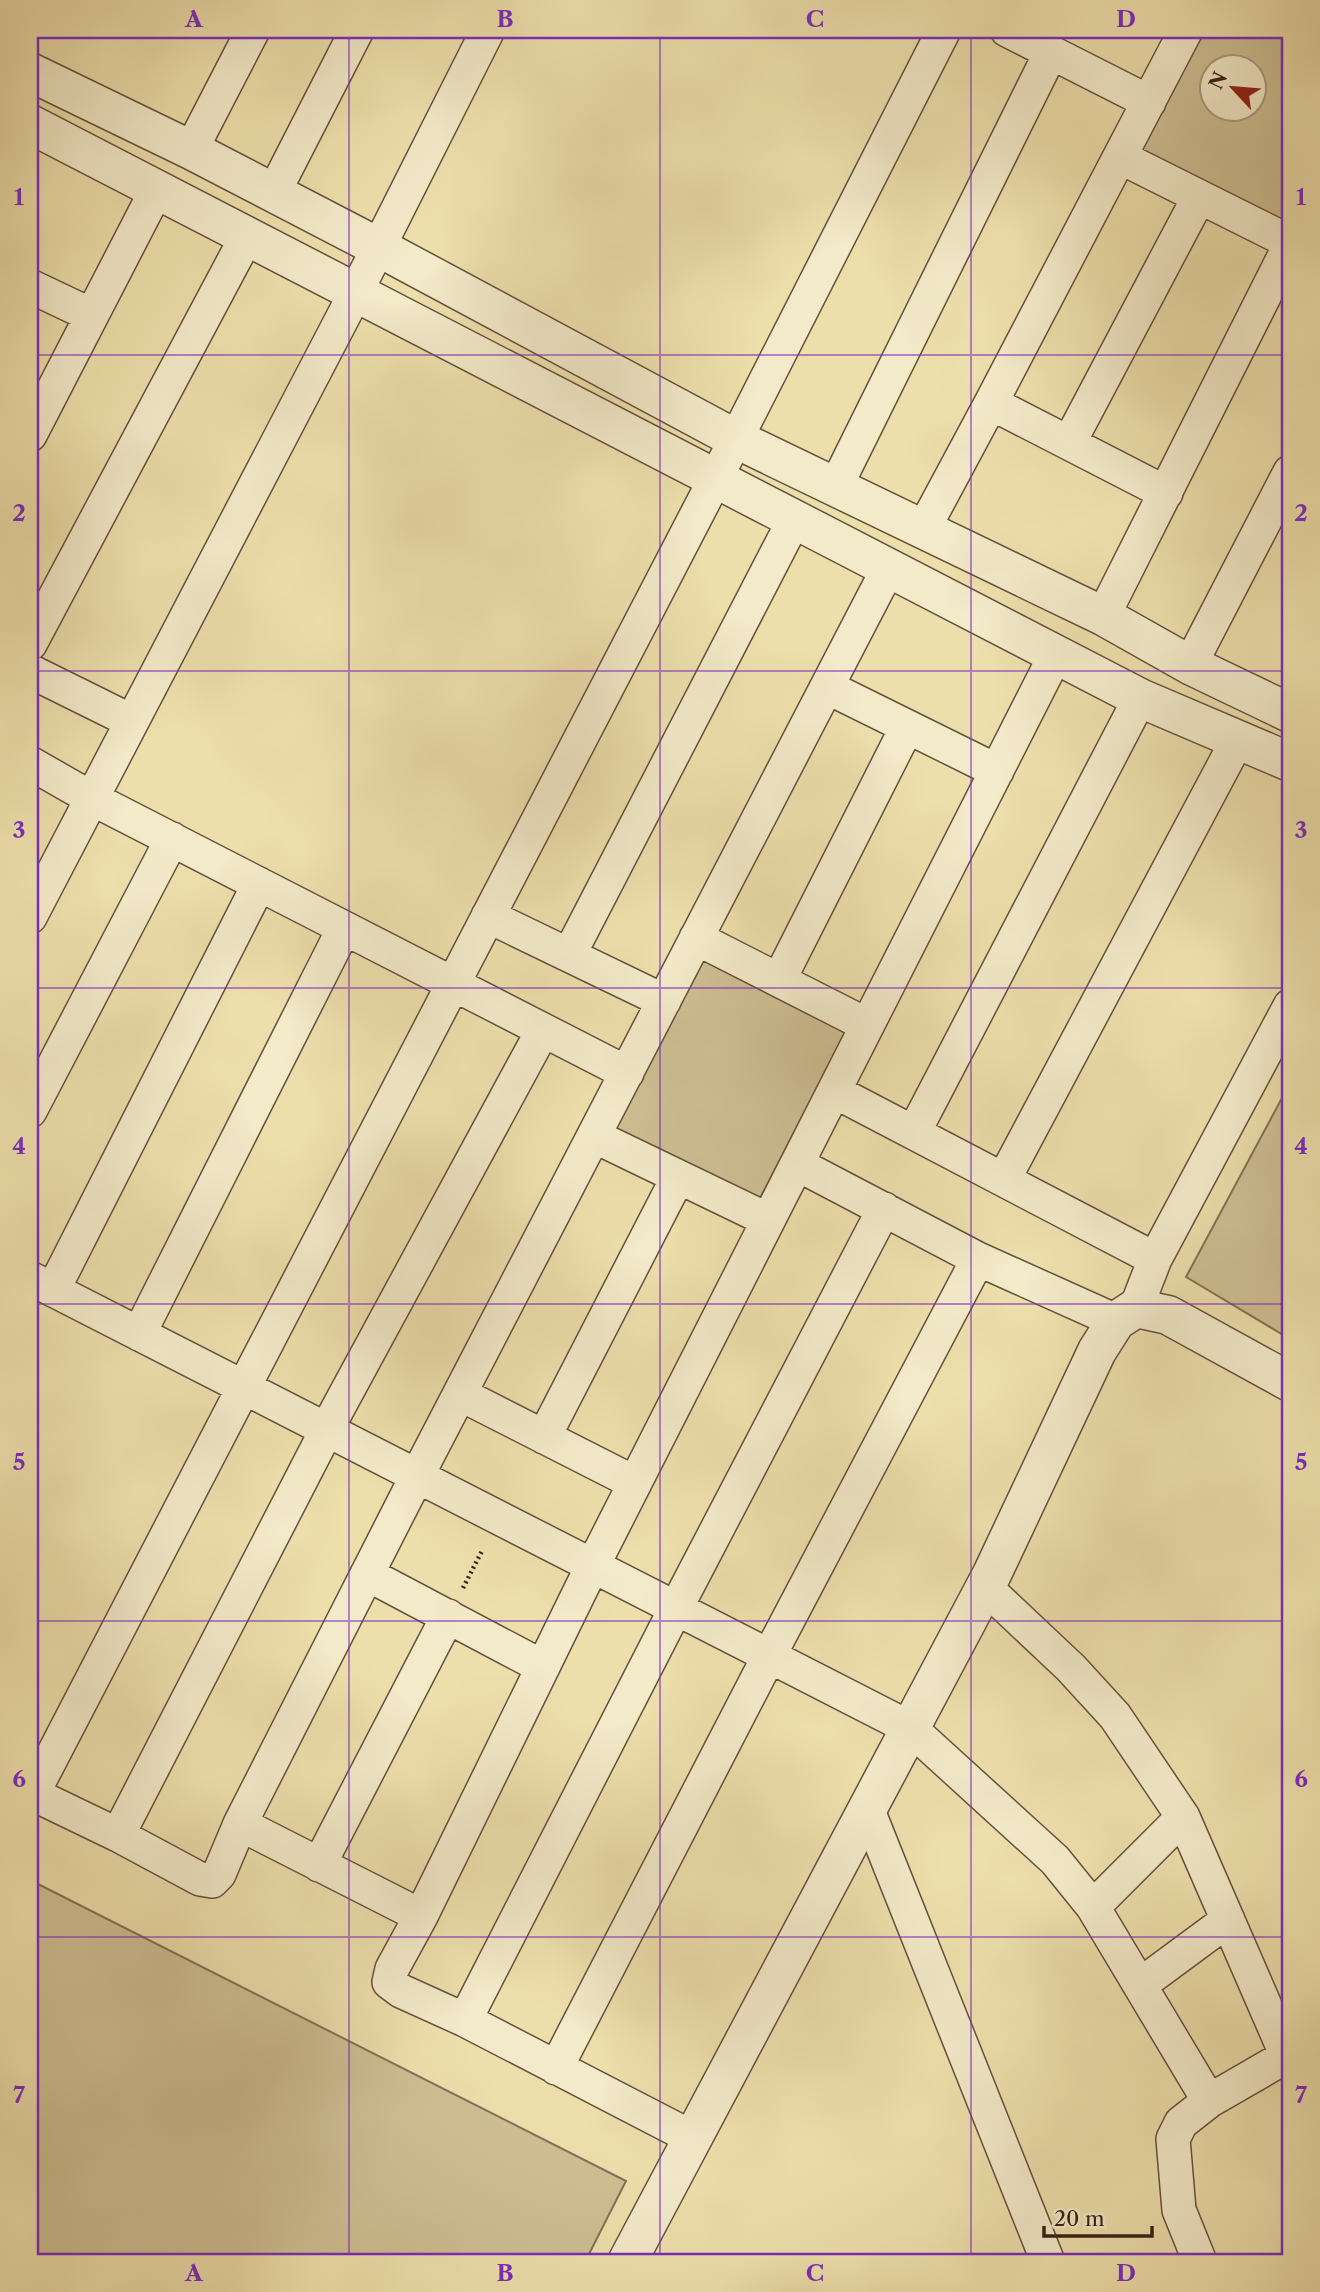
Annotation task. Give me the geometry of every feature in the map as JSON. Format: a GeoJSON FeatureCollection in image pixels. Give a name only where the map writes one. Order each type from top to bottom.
{"type":"FeatureCollection","features":[{"type":"Feature","properties":{"kind":"street"},"geometry":{"type":"LineString","coordinates":[[191,150],[253,30]]}},
{"type":"Feature","properties":{"kind":"street"},"geometry":{"type":"LineString","coordinates":[[273,194],[358,30]]}},
{"type":"Feature","properties":{"kind":"street"},"geometry":{"type":"LineString","coordinates":[[30,917],[356,292],[488,30]]}},
{"type":"Feature","properties":{"kind":"street"},"geometry":{"type":"LineString","coordinates":[[889,567],[417,1476],[240,1824],[219,1874],[212,1881],[200,1879],[118,1835],[31,1797],[716,478],[944,30]]}},
{"type":"Feature","properties":{"kind":"street"},"geometry":{"type":"LineString","coordinates":[[1007,30],[1149,102]]}},
{"type":"Feature","properties":{"kind":"street"},"geometry":{"type":"LineString","coordinates":[[924,528],[1186,30]]}},
{"type":"Feature","properties":{"kind":"street"},"geometry":{"type":"LineString","coordinates":[[836,486],[1051,52]]}},
{"type":"Feature","properties":{"kind":"street"},"geometry":{"type":"LineString","coordinates":[[30,72],[191,150],[378,247],[736,439],[1103,616],[1190,665],[1288,707]]}},
{"type":"Feature","properties":{"kind":"street"},"geometry":{"type":"LineString","coordinates":[[30,124],[1140,698],[1290,762]]}},
{"type":"Feature","properties":{"kind":"street"},"geometry":{"type":"LineString","coordinates":[[1103,616],[1290,244],[1120,157]]}},
{"type":"Feature","properties":{"kind":"street"},"geometry":{"type":"LineString","coordinates":[[30,435],[157,189]]}},
{"type":"Feature","properties":{"kind":"street"},"geometry":{"type":"LineString","coordinates":[[1069,443],[1199,197]]}},
{"type":"Feature","properties":{"kind":"street"},"geometry":{"type":"LineString","coordinates":[[30,644],[247,236]]}},
{"type":"Feature","properties":{"kind":"street"},"geometry":{"type":"LineString","coordinates":[[30,286],[92,315]]}},
{"type":"Feature","properties":{"kind":"street"},"geometry":{"type":"LineString","coordinates":[[991,403],[1166,493]]}},
{"type":"Feature","properties":{"kind":"street"},"geometry":{"type":"LineString","coordinates":[[1190,665],[1290,472]]}},
{"type":"Feature","properties":{"kind":"street"},"geometry":{"type":"LineString","coordinates":[[569,955],[794,518]]}},
{"type":"Feature","properties":{"kind":"street"},"geometry":{"type":"LineString","coordinates":[[691,2137],[465,2020],[401,1991],[389,1982],[392,1969],[421,1916],[593,1566],[1056,654]]}},
{"type":"Feature","properties":{"kind":"street"},"geometry":{"type":"LineString","coordinates":[[30,671],[131,722]]}},
{"type":"Feature","properties":{"kind":"street"},"geometry":{"type":"LineString","coordinates":[[827,687],[997,771]]}},
{"type":"Feature","properties":{"kind":"street"},"geometry":{"type":"LineString","coordinates":[[914,1132],[1140,698]]}},
{"type":"Feature","properties":{"kind":"street"},"geometry":{"type":"LineString","coordinates":[[779,980],[907,727]]}},
{"type":"Feature","properties":{"kind":"street"},"geometry":{"type":"LineString","coordinates":[[1004,1179],[1238,740]]}},
{"type":"Feature","properties":{"kind":"street"},"geometry":{"type":"LineString","coordinates":[[30,763],[91,798],[626,1073]]}},
{"type":"Feature","properties":{"kind":"street"},"geometry":{"type":"LineString","coordinates":[[30,1111],[172,839]]}},
{"type":"Feature","properties":{"kind":"street"},"geometry":{"type":"LineString","coordinates":[[259,884],[42,1284],[910,1728],[1055,1860],[1093,1907],[1209,2101]]}},
{"type":"Feature","properties":{"kind":"street"},"geometry":{"type":"LineString","coordinates":[[488,916],[664,1001]]}},
{"type":"Feature","properties":{"kind":"street"},"geometry":{"type":"LineString","coordinates":[[139,1334],[344,928]]}},
{"type":"Feature","properties":{"kind":"street"},"geometry":{"type":"LineString","coordinates":[[696,938],[867,1025]]}},
{"type":"Feature","properties":{"kind":"street"},"geometry":{"type":"LineString","coordinates":[[627,2262],[985,1587],[1097,1351],[1126,1315],[1290,1006]]}},
{"type":"Feature","properties":{"kind":"street"},"geometry":{"type":"LineString","coordinates":[[118,1835],[327,1430],[543,1030]]}},
{"type":"Feature","properties":{"kind":"street"},"geometry":{"type":"LineString","coordinates":[[834,1091],[1155,1259]]}},
{"type":"Feature","properties":{"kind":"street"},"geometry":{"type":"LineString","coordinates":[[594,1136],[768,1220]]}},
{"type":"Feature","properties":{"kind":"street"},"geometry":{"type":"LineString","coordinates":[[797,1164],[978,1259],[1126,1315],[1168,1315],[1290,1382]]}},
{"type":"Feature","properties":{"kind":"street"},"geometry":{"type":"LineString","coordinates":[[544,1437],[678,1177]]}},
{"type":"Feature","properties":{"kind":"street"},"geometry":{"type":"LineString","coordinates":[[465,2020],[884,1209]]}},
{"type":"Feature","properties":{"kind":"street"},"geometry":{"type":"LineString","coordinates":[[556,2068],[978,1259]]}},
{"type":"Feature","properties":{"kind":"street"},"geometry":{"type":"LineString","coordinates":[[460,1394],[635,1483]]}},
{"type":"Feature","properties":{"kind":"street"},"geometry":{"type":"LineString","coordinates":[[368,1574],[543,1667]]}},
{"type":"Feature","properties":{"kind":"street"},"geometry":{"type":"LineString","coordinates":[[985,1587],[1070,1668],[1115,1716],[1183,1817],[1289,2059],[1209,2101],[1181,2123],[1173,2139],[1179,2210],[1200,2262]]}},
{"type":"Feature","properties":{"kind":"street"},"geometry":{"type":"LineString","coordinates":[[319,1865],[448,1616]]}},
{"type":"Feature","properties":{"kind":"street"},"geometry":{"type":"LineString","coordinates":[[867,1808],[1048,2262]]}},
{"type":"Feature","properties":{"kind":"street"},"geometry":{"type":"LineString","coordinates":[[1093,1907],[1183,1817]]}},
{"type":"Feature","properties":{"kind":"street"},"geometry":{"type":"LineString","coordinates":[[240,1824],[421,1916]]}},
{"type":"Feature","properties":{"kind":"street"},"geometry":{"type":"LineString","coordinates":[[1140,1985],[1228,1920]]}},
{"type":"Feature","properties":{"kind":"path"},"geometry":{"type":"LineString","coordinates":[[448,1616],[499,1518]]}},
{"type":"Feature","properties":{"kind":"shaded area"},"geometry":{"type":"Polygon","coordinates":[[[1200,30],[1290,30],[1290,220],[1287,228],[1137,151],[1200,30]]]}},
{"type":"Feature","properties":{"kind":"shaded area"},"geometry":{"type":"Polygon","coordinates":[[[701,947],[850,1024],[756,1206],[606,1129],[701,947]]]}},
{"type":"Feature","properties":{"kind":"shaded area"},"geometry":{"type":"Polygon","coordinates":[[[1290,1083],[1290,1339],[1186,1277],[1290,1083]]]}},
{"type":"Feature","properties":{"kind":"shaded area"},"geometry":{"type":"Polygon","coordinates":[[[30,1880],[626,2181],[585,2262],[30,2262],[30,1880]]]}}]}
